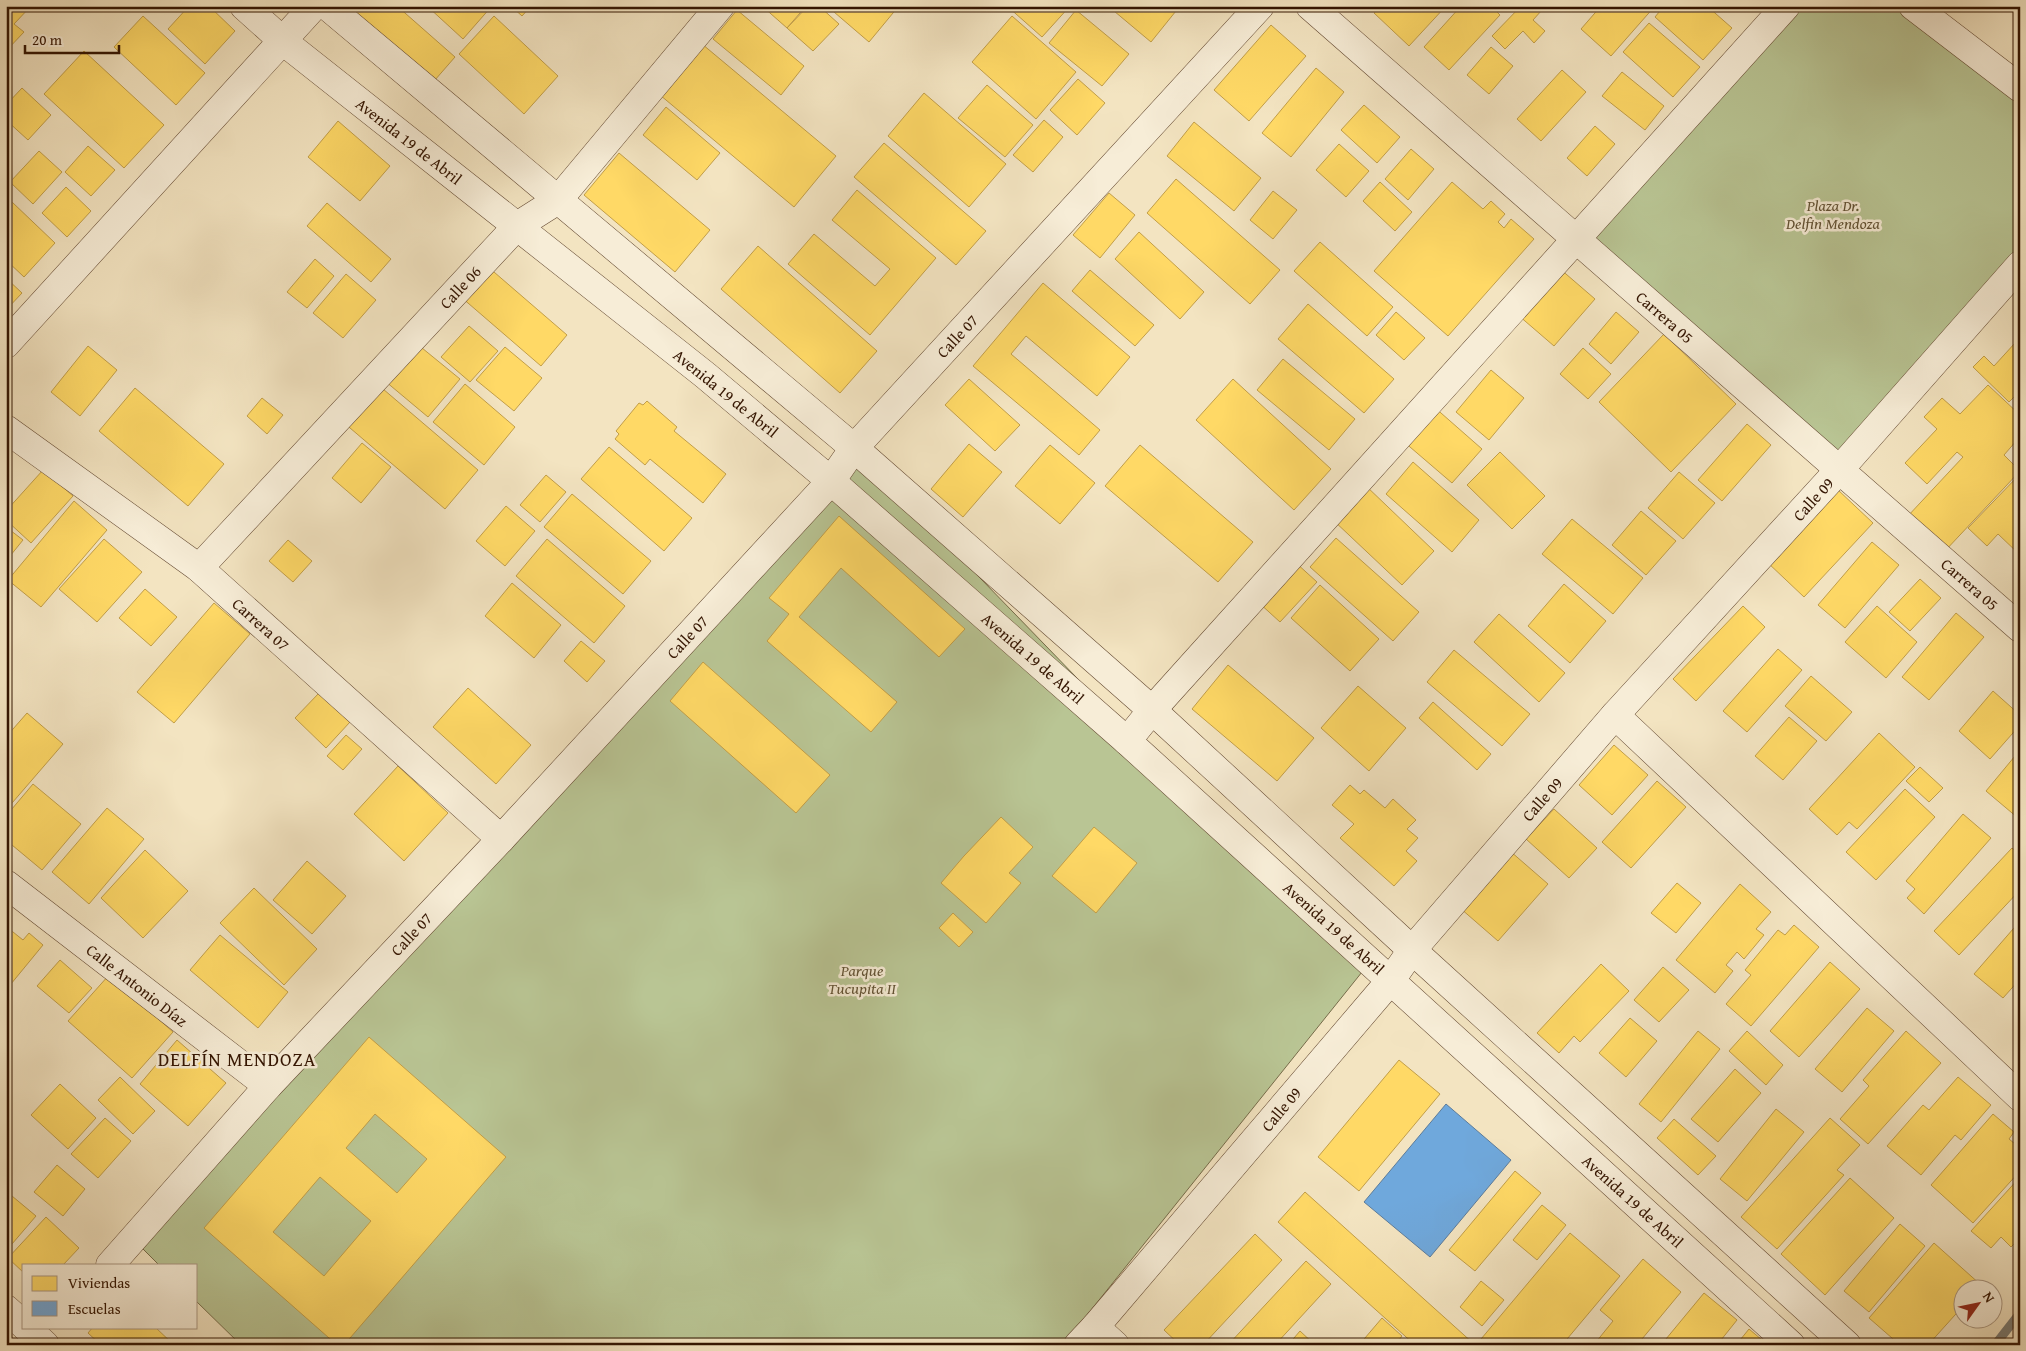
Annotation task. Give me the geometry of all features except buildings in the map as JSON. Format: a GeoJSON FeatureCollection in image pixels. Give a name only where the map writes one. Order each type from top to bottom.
{"type":"FeatureCollection","features":[{"type":"Feature","properties":{"kind":"street","name":"Avenida 19 de Abril"},"geometry":{"type":"LineString","coordinates":[[244,6],[284,42],[705,375],[832,481],[1127,741],[1791,1345]]}},
{"type":"Feature","properties":{"kind":"street"},"geometry":{"type":"LineString","coordinates":[[6,344],[284,42],[314,6]]}},
{"type":"Feature","properties":{"kind":"street"},"geometry":{"type":"LineString","coordinates":[[327,6],[854,448],[1152,710],[1412,950],[1847,1345]]}},
{"type":"Feature","properties":{"kind":"street","name":"Calle 06"},"geometry":{"type":"LineString","coordinates":[[198,568],[517,226],[558,200],[720,6]]}},
{"type":"Feature","properties":{"kind":"street","name":"Calle 07"},"geometry":{"type":"LineString","coordinates":[[111,1264],[268,1086],[832,481],[854,448],[1260,6]]}},
{"type":"Feature","properties":{"kind":"street","name":"Carrera 05"},"geometry":{"type":"LineString","coordinates":[[1310,6],[2020,628]]}},
{"type":"Feature","properties":{"kind":"street"},"geometry":{"type":"LineString","coordinates":[[1127,741],[1152,710],[1786,6]]}},
{"type":"Feature","properties":{"kind":"street"},"geometry":{"type":"LineString","coordinates":[[1913,6],[2020,88]]}},
{"type":"Feature","properties":{"kind":"street","name":"Calle 09"},"geometry":{"type":"LineString","coordinates":[[1096,1339],[1391,980],[1412,950],[1615,715],[1840,470],[2020,265]]}},
{"type":"Feature","properties":{"kind":"street","name":"Carrera 07"},"geometry":{"type":"LineString","coordinates":[[6,429],[198,568],[501,838]]}},
{"type":"Feature","properties":{"kind":"street"},"geometry":{"type":"LineString","coordinates":[[1615,715],[2020,1097]]}},
{"type":"Feature","properties":{"kind":"street","name":"Calle Antonio Díaz"},"geometry":{"type":"LineString","coordinates":[[6,884],[268,1086]]}},
{"type":"Feature","properties":{"kind":"street"},"geometry":{"type":"LineString","coordinates":[[6,1309],[22,1322]]}},
{"type":"Feature","properties":{"kind":"green space","name":"Plaza Dr. Delfin Mendoza"},"geometry":{"type":"Polygon","coordinates":[[[1786,6],[1913,6],[2020,88],[2020,265],[1840,469],[1577,240],[1786,6]]]}},
{"type":"Feature","properties":{"kind":"green space","name":"Parque Tucupita II"},"geometry":{"type":"Polygon","coordinates":[[[854,448],[1362,972],[1063,1345],[241,1345],[198,1303],[198,1264],[158,1264],[133,1239],[854,448]]]}},
{"type":"Feature","properties":{"kind":"waterway"},"geometry":{"type":"LineString","coordinates":[[1995,1345],[2020,1313]]}},
{"type":"Feature","properties":{"kind":"district","name":"DELFÍN MENDOZA"},"geometry":{"type":"Point","coordinates":[237,1059]}}]}
